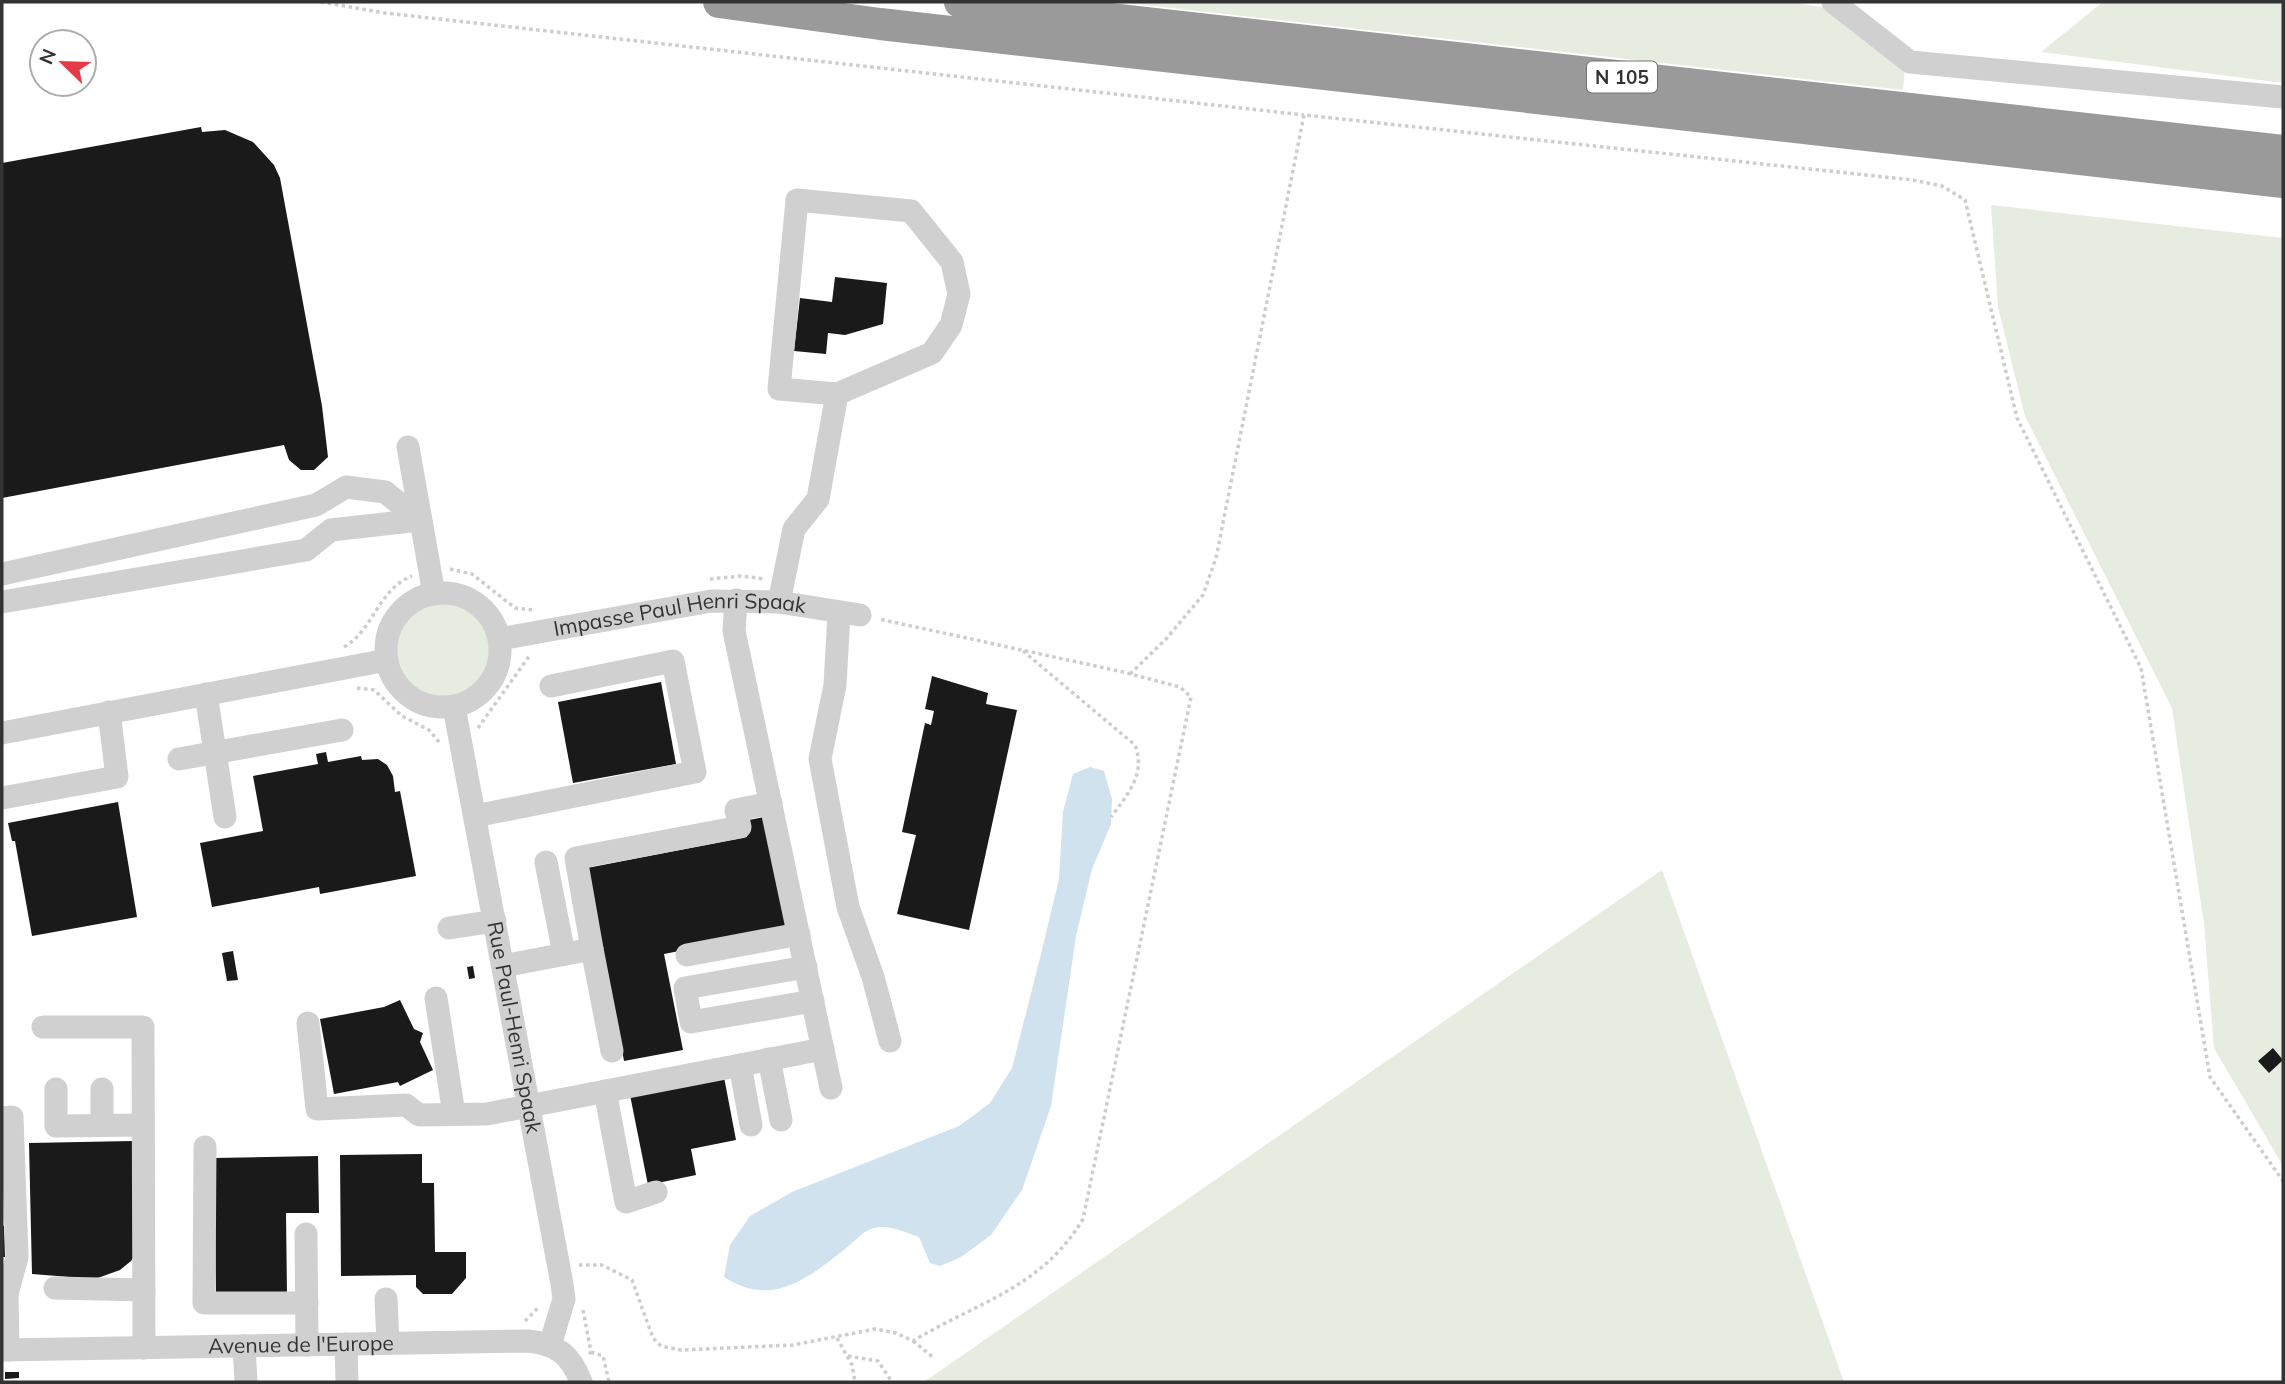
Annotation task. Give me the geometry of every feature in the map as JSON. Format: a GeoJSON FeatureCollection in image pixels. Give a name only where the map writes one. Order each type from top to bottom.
{"type":"FeatureCollection","features":[{"type":"Feature","properties":{"kind":"highway","name":"N 105"},"geometry":{"type":"LineString","coordinates":[[719,2],[907,27],[2283,182]]}},
{"type":"Feature","properties":{"kind":"highway","name":"N 105"},"geometry":{"type":"LineString","coordinates":[[960,2],[2283,151]]}},
{"type":"Feature","properties":{"kind":"street"},"geometry":{"type":"LineString","coordinates":[[1833,2],[1910,62],[2283,97]]}},
{"type":"Feature","properties":{"kind":"street"},"geometry":{"type":"LineString","coordinates":[[797,200],[911,211],[952,262],[959,294],[951,325],[932,353],[837,394],[779,389],[797,200]]}},
{"type":"Feature","properties":{"kind":"street"},"geometry":{"type":"LineString","coordinates":[[779,602],[794,528],[818,499],[837,394]]}},
{"type":"Feature","properties":{"kind":"street"},"geometry":{"type":"LineString","coordinates":[[408,447],[431,583],[424,596],[406,606],[393,621],[387,640],[387,660],[393,677],[404,692],[419,702],[436,707],[454,706],[471,700],[485,689],[495,675],[500,657],[500,639],[493,621],[480,606],[431,583]]}},
{"type":"Feature","properties":{"kind":"street"},"geometry":{"type":"LineString","coordinates":[[2,574],[316,505],[346,487],[385,492],[421,520]]}},
{"type":"Feature","properties":{"kind":"street"},"geometry":{"type":"LineString","coordinates":[[2,602],[306,550],[331,530],[421,520]]}},
{"type":"Feature","properties":{"kind":"street"},"geometry":{"type":"LineString","coordinates":[[736,600],[734,631],[831,1088]]}},
{"type":"Feature","properties":{"kind":"street","name":"Impasse Paul Henri Spaak"},"geometry":{"type":"LineString","coordinates":[[500,639],[711,601],[779,602],[850,614]]}},
{"type":"Feature","properties":{"kind":"street"},"geometry":{"type":"LineString","coordinates":[[850,614],[820,759],[848,908],[873,977],[890,1041]]}},
{"type":"Feature","properties":{"kind":"street"},"geometry":{"type":"LineString","coordinates":[[2,733],[387,660]]}},
{"type":"Feature","properties":{"kind":"street"},"geometry":{"type":"LineString","coordinates":[[475,816],[695,772],[673,661],[551,686]]}},
{"type":"Feature","properties":{"kind":"street"},"geometry":{"type":"LineString","coordinates":[[206,694],[225,817]]}},
{"type":"Feature","properties":{"kind":"street","name":"Rue Paul-Henri Spaak"},"geometry":{"type":"LineString","coordinates":[[454,706],[564,1299],[550,1345]]}},
{"type":"Feature","properties":{"kind":"street"},"geometry":{"type":"LineString","coordinates":[[2,798],[117,776],[109,712]]}},
{"type":"Feature","properties":{"kind":"street"},"geometry":{"type":"LineString","coordinates":[[179,759],[342,730]]}},
{"type":"Feature","properties":{"kind":"street"},"geometry":{"type":"LineString","coordinates":[[612,1051],[576,858],[740,827],[737,810],[771,803]]}},
{"type":"Feature","properties":{"kind":"street"},"geometry":{"type":"LineString","coordinates":[[546,862],[564,954]]}},
{"type":"Feature","properties":{"kind":"street"},"geometry":{"type":"LineString","coordinates":[[449,928],[495,921]]}},
{"type":"Feature","properties":{"kind":"street"},"geometry":{"type":"LineString","coordinates":[[687,955],[799,934]]}},
{"type":"Feature","properties":{"kind":"street"},"geometry":{"type":"LineString","coordinates":[[503,965],[592,949]]}},
{"type":"Feature","properties":{"kind":"street"},"geometry":{"type":"LineString","coordinates":[[806,967],[685,988],[691,1022],[813,1001]]}},
{"type":"Feature","properties":{"kind":"street"},"geometry":{"type":"LineString","coordinates":[[436,998],[454,1114]]}},
{"type":"Feature","properties":{"kind":"street"},"geometry":{"type":"LineString","coordinates":[[308,1023],[317,1109],[406,1105],[419,1115],[487,1114],[823,1049]]}},
{"type":"Feature","properties":{"kind":"street"},"geometry":{"type":"LineString","coordinates":[[43,1027],[143,1027],[144,1348]]}},
{"type":"Feature","properties":{"kind":"street"},"geometry":{"type":"LineString","coordinates":[[769,1059],[781,1120]]}},
{"type":"Feature","properties":{"kind":"street"},"geometry":{"type":"LineString","coordinates":[[740,1065],[751,1125]]}},
{"type":"Feature","properties":{"kind":"street"},"geometry":{"type":"LineString","coordinates":[[56,1089],[56,1126],[144,1125]]}},
{"type":"Feature","properties":{"kind":"street"},"geometry":{"type":"LineString","coordinates":[[102,1089],[102,1125]]}},
{"type":"Feature","properties":{"kind":"street"},"geometry":{"type":"LineString","coordinates":[[605,1091],[625,1202],[656,1192]]}},
{"type":"Feature","properties":{"kind":"street"},"geometry":{"type":"LineString","coordinates":[[2,1118],[12,1117],[16,1258],[4,1293],[5,1350]]}},
{"type":"Feature","properties":{"kind":"street"},"geometry":{"type":"LineString","coordinates":[[205,1147],[204,1303],[307,1303]]}},
{"type":"Feature","properties":{"kind":"street"},"geometry":{"type":"LineString","coordinates":[[306,1234],[307,1345]]}},
{"type":"Feature","properties":{"kind":"street"},"geometry":{"type":"LineString","coordinates":[[55,1288],[144,1290]]}},
{"type":"Feature","properties":{"kind":"street"},"geometry":{"type":"LineString","coordinates":[[386,1299],[388,1343]]}},
{"type":"Feature","properties":{"kind":"street","name":"Avenue de l'Europe"},"geometry":{"type":"LineString","coordinates":[[5,1350],[517,1341],[550,1345]]}},
{"type":"Feature","properties":{"kind":"street"},"geometry":{"type":"LineString","coordinates":[[346,1344],[347,1382]]}},
{"type":"Feature","properties":{"kind":"street"},"geometry":{"type":"LineString","coordinates":[[550,1345],[582,1367]]}},
{"type":"Feature","properties":{"kind":"street"},"geometry":{"type":"LineString","coordinates":[[244,1346],[246,1382]]}},
{"type":"Feature","properties":{"kind":"path"},"geometry":{"type":"LineString","coordinates":[[321,2],[385,13],[1913,180],[1942,186],[1965,200],[2017,418],[2141,668],[2210,1077],[2283,1181]]}},
{"type":"Feature","properties":{"kind":"path"},"geometry":{"type":"LineString","coordinates":[[1130,674],[1166,639],[1203,595],[1216,558],[1304,115]]}},
{"type":"Feature","properties":{"kind":"path"},"geometry":{"type":"LineString","coordinates":[[331,671],[328,650],[345,647],[362,636],[391,589],[408,577],[431,583],[448,569],[472,574],[515,608],[539,610],[545,648],[529,655],[519,667],[506,692],[479,724],[478,756],[445,762],[438,739],[429,730],[402,716],[374,691],[355,688]]}},
{"type":"Feature","properties":{"kind":"path"},"geometry":{"type":"LineString","coordinates":[[850,614],[1130,674],[1180,687],[1191,697],[1083,1219],[1072,1237],[1048,1261],[1009,1291],[913,1341]]}},
{"type":"Feature","properties":{"kind":"path"},"geometry":{"type":"LineString","coordinates":[[1021,650],[1135,745],[1140,758],[1136,781],[1111,817]]}},
{"type":"Feature","properties":{"kind":"path"},"geometry":{"type":"LineString","coordinates":[[559,1267],[602,1265],[632,1280],[653,1338],[661,1346],[681,1350],[793,1345],[874,1329],[896,1333],[913,1341],[934,1357]]}},
{"type":"Feature","properties":{"kind":"path"},"geometry":{"type":"LineString","coordinates":[[517,1341],[517,1324],[533,1314],[543,1297]]}},
{"type":"Feature","properties":{"kind":"path"},"geometry":{"type":"LineString","coordinates":[[582,1303],[582,1367],[603,1356],[608,1382]]}},
{"type":"Feature","properties":{"kind":"path"},"geometry":{"type":"LineString","coordinates":[[837,1338],[848,1356],[855,1382]]}},
{"type":"Feature","properties":{"kind":"path"},"geometry":{"type":"LineString","coordinates":[[848,1356],[878,1361],[892,1382]]}},
{"type":"Feature","properties":{"kind":"shaded area"},"geometry":{"type":"Polygon","coordinates":[[[1118,2],[1791,2],[1831,9],[1905,68],[1903,90],[1118,2]]]}},
{"type":"Feature","properties":{"kind":"shaded area"},"geometry":{"type":"Polygon","coordinates":[[[2103,2],[2283,2],[2283,83],[2041,52],[2103,2]]]}},
{"type":"Feature","properties":{"kind":"shaded area"},"geometry":{"type":"Polygon","coordinates":[[[1991,205],[2283,238],[2283,1166],[2214,1048],[2204,924],[2172,708],[2025,416],[1998,307],[1991,205]]]}},
{"type":"Feature","properties":{"kind":"shaded area"},"geometry":{"type":"Polygon","coordinates":[[[444,602],[462,605],[478,615],[488,631],[491,649],[488,667],[478,683],[462,693],[444,696],[426,693],[410,683],[400,667],[397,649],[400,631],[410,615],[426,605],[444,602]]]}},
{"type":"Feature","properties":{"kind":"shaded area"},"geometry":{"type":"Polygon","coordinates":[[[1662,870],[1844,1382],[924,1382],[1662,870]]]}},
{"type":"Feature","properties":{"kind":"water"},"geometry":{"type":"Polygon","coordinates":[[[1090,767],[1104,771],[1112,799],[1111,824],[1092,869],[1076,936],[1051,1106],[1022,1190],[991,1235],[961,1257],[940,1266],[930,1263],[919,1237],[895,1229],[877,1227],[864,1233],[817,1270],[788,1286],[758,1290],[741,1286],[724,1277],[730,1245],[750,1216],[792,1192],[959,1126],[990,1103],[1012,1068],[1040,958],[1059,879],[1063,812],[1073,774],[1090,767]]]}},
{"type":"Feature","properties":{"kind":"building"},"geometry":{"type":"Polygon","coordinates":[[[201,127],[202,132],[225,130],[253,142],[274,165],[280,178],[322,406],[328,457],[314,470],[301,470],[289,460],[284,445],[2,498],[2,163],[201,127]]]}},
{"type":"Feature","properties":{"kind":"building"},"geometry":{"type":"Polygon","coordinates":[[[835,277],[887,283],[883,324],[845,335],[828,333],[826,354],[794,351],[800,298],[832,302],[835,277]]]}},
{"type":"Feature","properties":{"kind":"building"},"geometry":{"type":"Polygon","coordinates":[[[932,676],[988,693],[986,704],[1017,710],[969,930],[897,914],[916,835],[902,832],[925,723],[931,725],[934,711],[925,709],[932,676]]]}},
{"type":"Feature","properties":{"kind":"building"},"geometry":{"type":"Polygon","coordinates":[[[661,682],[676,764],[573,783],[558,702],[661,682]]]}},
{"type":"Feature","properties":{"kind":"building"},"geometry":{"type":"Polygon","coordinates":[[[326,752],[328,762],[361,756],[362,760],[378,759],[387,765],[393,776],[395,792],[400,791],[416,876],[320,894],[319,887],[212,907],[200,843],[263,831],[253,776],[318,764],[316,754],[326,752]]]}},
{"type":"Feature","properties":{"kind":"building"},"geometry":{"type":"Polygon","coordinates":[[[118,802],[137,917],[32,936],[15,841],[12,841],[8,823],[118,802]]]}},
{"type":"Feature","properties":{"kind":"building"},"geometry":{"type":"Polygon","coordinates":[[[769,816],[791,929],[664,954],[683,1050],[624,1061],[587,868],[747,837],[744,821],[769,816]]]}},
{"type":"Feature","properties":{"kind":"building"},"geometry":{"type":"Polygon","coordinates":[[[233,951],[238,980],[227,981],[222,953],[233,951]]]}},
{"type":"Feature","properties":{"kind":"building"},"geometry":{"type":"Polygon","coordinates":[[[473,966],[475,978],[469,979],[467,967],[473,966]]]}},
{"type":"Feature","properties":{"kind":"building"},"geometry":{"type":"Polygon","coordinates":[[[400,1000],[414,1029],[423,1033],[420,1042],[433,1070],[400,1086],[398,1082],[334,1094],[320,1019],[384,1007],[400,1000]]]}},
{"type":"Feature","properties":{"kind":"building"},"geometry":{"type":"Polygon","coordinates":[[[2273,1048],[2283,1060],[2269,1073],[2258,1061],[2273,1048]]]}},
{"type":"Feature","properties":{"kind":"building"},"geometry":{"type":"Polygon","coordinates":[[[724,1077],[736,1140],[691,1149],[696,1175],[648,1185],[630,1095],[724,1077]]]}},
{"type":"Feature","properties":{"kind":"building"},"geometry":{"type":"Polygon","coordinates":[[[132,1141],[138,1250],[131,1261],[120,1270],[95,1279],[32,1274],[29,1143],[132,1141]]]}},
{"type":"Feature","properties":{"kind":"building"},"geometry":{"type":"Polygon","coordinates":[[[422,1154],[422,1183],[434,1183],[435,1252],[466,1252],[466,1278],[452,1294],[423,1294],[416,1287],[416,1275],[341,1276],[340,1155],[422,1154]]]}},
{"type":"Feature","properties":{"kind":"building"},"geometry":{"type":"Polygon","coordinates":[[[318,1156],[319,1213],[286,1213],[287,1295],[216,1296],[214,1158],[318,1156]]]}},
{"type":"Feature","properties":{"kind":"building"},"geometry":{"type":"Polygon","coordinates":[[[4,1226],[5,1257],[2,1257],[4,1226]]]}},
{"type":"Feature","properties":{"kind":"building"},"geometry":{"type":"Polygon","coordinates":[[[5,1372],[19,1372],[19,1378],[5,1379],[5,1372]]]}}]}
